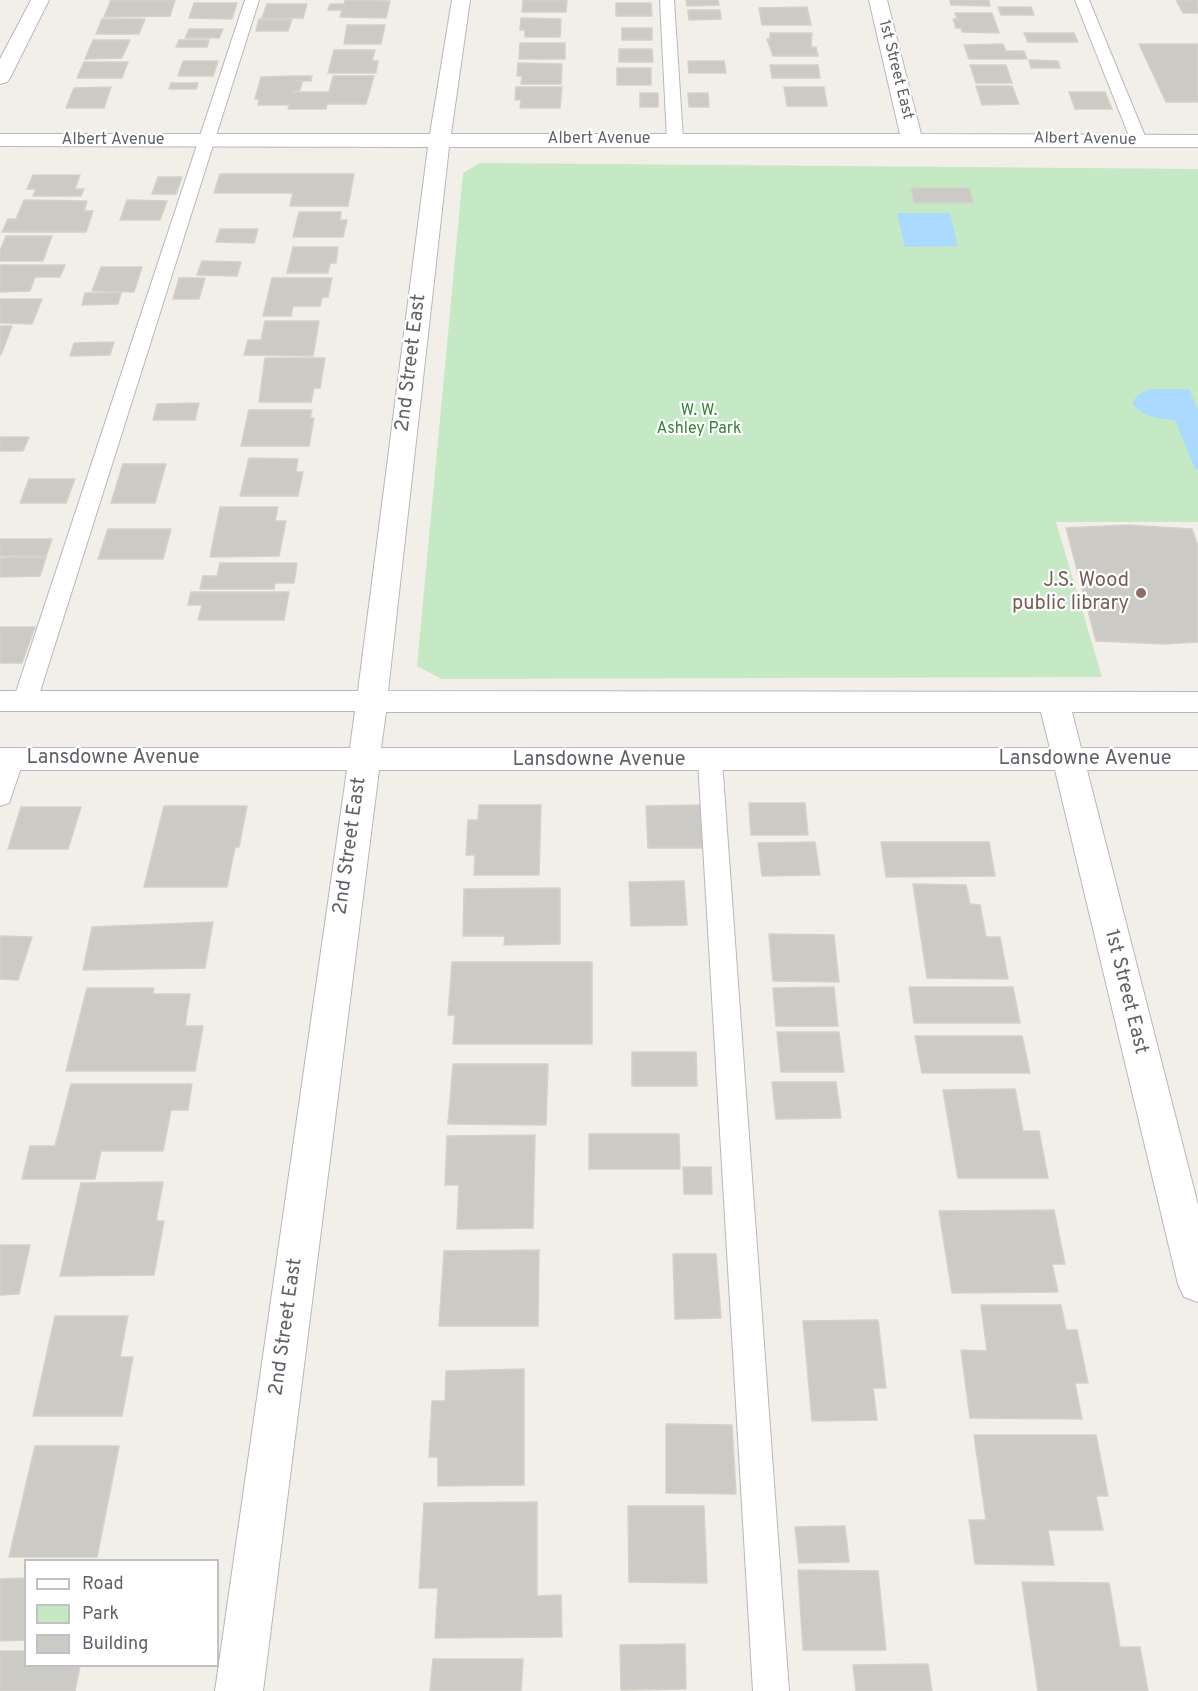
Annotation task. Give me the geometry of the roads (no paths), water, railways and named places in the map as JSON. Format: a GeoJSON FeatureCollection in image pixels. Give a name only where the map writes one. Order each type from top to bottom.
{"type":"FeatureCollection","features":[{"type":"Feature","properties":{"kind":"street"},"geometry":{"type":"LineString","coordinates":[[0,78],[40,0]]}},
{"type":"Feature","properties":{"kind":"street","name":"2nd Street East"},"geometry":{"type":"LineString","coordinates":[[239,1691],[362,759],[372,701],[440,140],[460,0]]}},
{"type":"Feature","properties":{"kind":"street","name":"1st Street East"},"geometry":{"type":"LineString","coordinates":[[878,0],[912,139]]}},
{"type":"Feature","properties":{"kind":"street","name":"Albert Avenue"},"geometry":{"type":"LineString","coordinates":[[0,140],[1198,141]]}},
{"type":"Feature","properties":{"kind":"street"},"geometry":{"type":"LineString","coordinates":[[12,701],[1198,702]]}},
{"type":"Feature","properties":{"kind":"street","name":"1st Street East"},"geometry":{"type":"LineString","coordinates":[[1054,701],[1198,1284]]}},
{"type":"Feature","properties":{"kind":"street","name":"Lansdowne Avenue"},"geometry":{"type":"LineString","coordinates":[[6,759],[710,761],[1198,759]]}},
{"type":"Feature","properties":{"kind":"lane"},"geometry":{"type":"LineString","coordinates":[[12,701],[207,141],[252,0]]}},
{"type":"Feature","properties":{"kind":"lane"},"geometry":{"type":"LineString","coordinates":[[667,0],[675,139]]}},
{"type":"Feature","properties":{"kind":"lane"},"geometry":{"type":"LineString","coordinates":[[1082,0],[1139,141]]}},
{"type":"Feature","properties":{"kind":"lane"},"geometry":{"type":"LineString","coordinates":[[0,797],[6,759]]}},
{"type":"Feature","properties":{"kind":"lane"},"geometry":{"type":"LineString","coordinates":[[710,761],[771,1691]]}},
{"type":"Feature","properties":{"kind":"water"},"geometry":{"type":"Polygon","coordinates":[[[897,213],[950,213],[958,246],[905,247],[897,213]]]}},
{"type":"Feature","properties":{"kind":"water"},"geometry":{"type":"Polygon","coordinates":[[[1152,389],[1189,389],[1198,410],[1198,469],[1195,469],[1175,420],[1147,415],[1133,404],[1138,395],[1152,389]]]}},
{"type":"Feature","properties":{"kind":"place","name":"J.S. Wood public library"},"geometry":{"type":"Point","coordinates":[1141,593]}},
{"type":"Feature","properties":{"kind":"park label","name":"W. W. Ashley Park"},"geometry":{"type":"Point","coordinates":[699,421]}}]}
